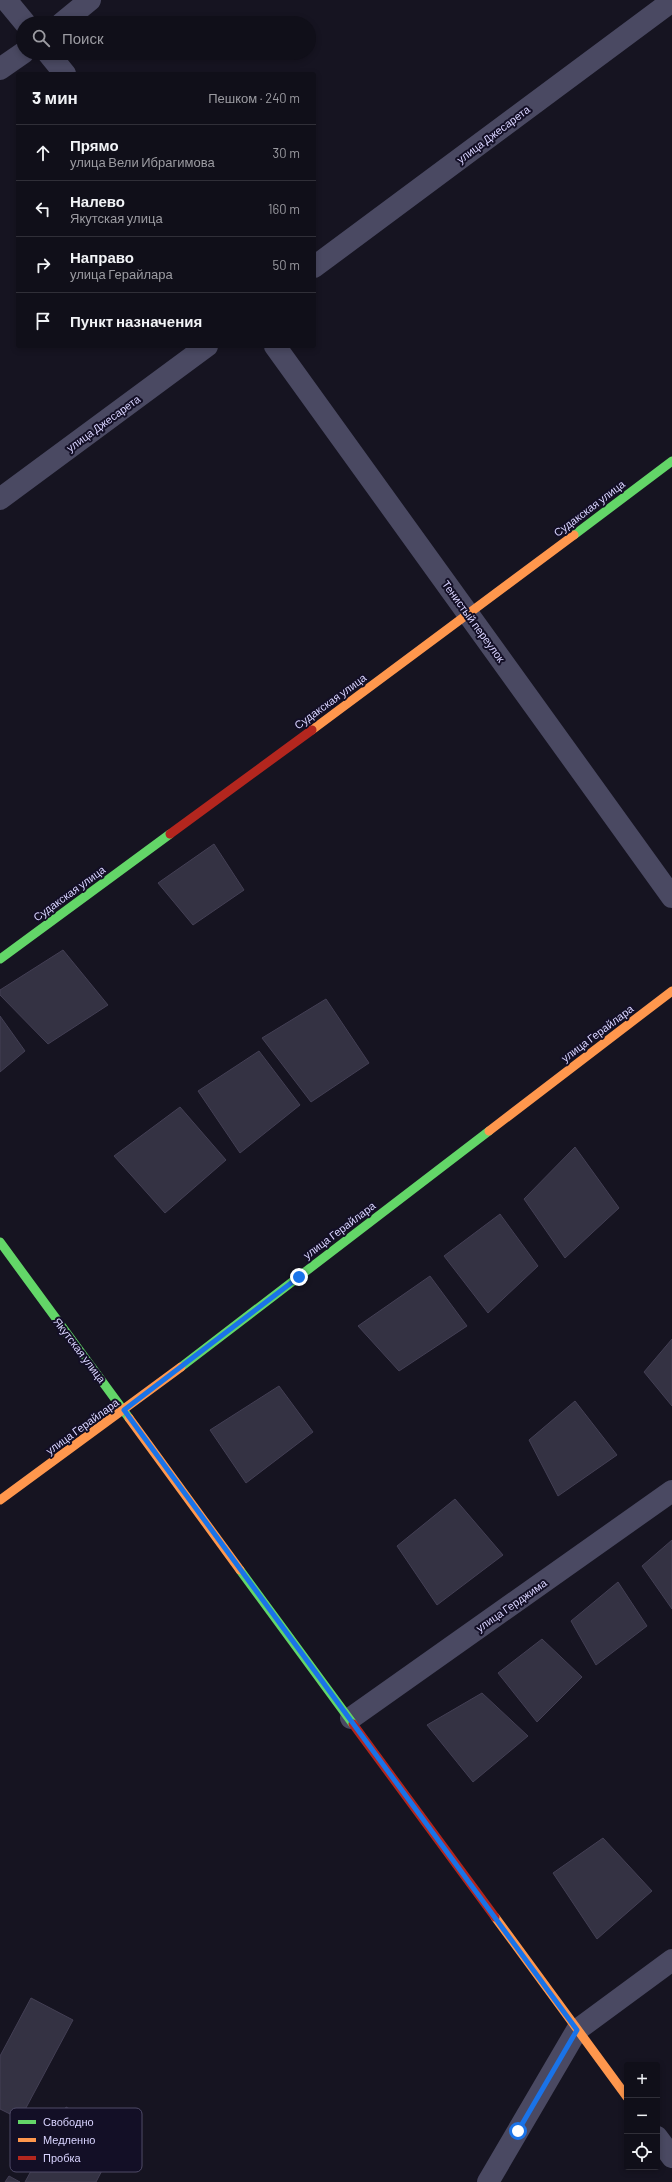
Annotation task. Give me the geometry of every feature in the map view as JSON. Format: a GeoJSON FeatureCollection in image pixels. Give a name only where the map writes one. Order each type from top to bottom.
{"type":"FeatureCollection","features":[{"type":"Feature","properties":{"kind":"street"},"geometry":{"type":"LineString","coordinates":[[6,0],[19,16]]}},
{"type":"Feature","properties":{"kind":"street"},"geometry":{"type":"LineString","coordinates":[[71,16],[90,0]]}},
{"type":"Feature","properties":{"kind":"street","name":"улица Джесарета"},"geometry":{"type":"LineString","coordinates":[[316,266],[672,1]]}},
{"type":"Feature","properties":{"kind":"street"},"geometry":{"type":"LineString","coordinates":[[0,69],[16,58]]}},
{"type":"Feature","properties":{"kind":"street"},"geometry":{"type":"LineString","coordinates":[[54,60],[63,72]]}},
{"type":"Feature","properties":{"kind":"street","name":"улица Джесарета"},"geometry":{"type":"LineString","coordinates":[[0,499],[204,348]]}},
{"type":"Feature","properties":{"kind":"street","name":"Тенистый переулок"},"geometry":{"type":"LineString","coordinates":[[276,348],[672,897]]}},
{"type":"Feature","properties":{"kind":"street","name":"Судакская улица"},"geometry":{"type":"LineString","coordinates":[[0,959],[469,614],[672,461]]}},
{"type":"Feature","properties":{"kind":"street","name":"улица Герайлара"},"geometry":{"type":"LineString","coordinates":[[0,1500],[124,1410],[672,991]]}},
{"type":"Feature","properties":{"kind":"street","name":"Якутская улица"},"geometry":{"type":"LineString","coordinates":[[0,1242],[351,1718],[624,2093]]}},
{"type":"Feature","properties":{"kind":"street","name":"улица Герджима"},"geometry":{"type":"LineString","coordinates":[[351,1718],[672,1491]]}},
{"type":"Feature","properties":{"kind":"street"},"geometry":{"type":"LineString","coordinates":[[488,2182],[577,2030],[672,1960]]}},
{"type":"Feature","properties":{"kind":"street"},"geometry":{"type":"LineString","coordinates":[[660,2141],[672,2157]]}},
{"type":"Feature","properties":{"kind":"building"},"geometry":{"type":"Polygon","coordinates":[[[214,844],[244,890],[193,925],[158,883],[214,844]]]}},
{"type":"Feature","properties":{"kind":"building"},"geometry":{"type":"Polygon","coordinates":[[[63,950],[108,1005],[48,1044],[0,995],[0,990],[63,950]]]}},
{"type":"Feature","properties":{"kind":"building"},"geometry":{"type":"Polygon","coordinates":[[[326,999],[369,1063],[311,1102],[262,1038],[326,999]]]}},
{"type":"Feature","properties":{"kind":"building"},"geometry":{"type":"Polygon","coordinates":[[[0,1016],[25,1051],[0,1072],[0,1016]]]}},
{"type":"Feature","properties":{"kind":"building"},"geometry":{"type":"Polygon","coordinates":[[[259,1051],[300,1105],[240,1153],[198,1091],[259,1051]]]}},
{"type":"Feature","properties":{"kind":"building"},"geometry":{"type":"Polygon","coordinates":[[[180,1107],[226,1160],[165,1213],[114,1156],[180,1107]]]}},
{"type":"Feature","properties":{"kind":"building"},"geometry":{"type":"Polygon","coordinates":[[[575,1147],[619,1208],[565,1258],[524,1199],[575,1147]]]}},
{"type":"Feature","properties":{"kind":"building"},"geometry":{"type":"Polygon","coordinates":[[[500,1214],[538,1266],[488,1313],[444,1256],[500,1214]]]}},
{"type":"Feature","properties":{"kind":"building"},"geometry":{"type":"Polygon","coordinates":[[[430,1276],[467,1326],[399,1371],[358,1326],[430,1276]]]}},
{"type":"Feature","properties":{"kind":"building"},"geometry":{"type":"Polygon","coordinates":[[[672,1339],[672,1406],[644,1372],[672,1339]]]}},
{"type":"Feature","properties":{"kind":"building"},"geometry":{"type":"Polygon","coordinates":[[[279,1386],[313,1432],[246,1483],[210,1430],[279,1386]]]}},
{"type":"Feature","properties":{"kind":"building"},"geometry":{"type":"Polygon","coordinates":[[[575,1401],[617,1455],[558,1496],[529,1440],[575,1401]]]}},
{"type":"Feature","properties":{"kind":"building"},"geometry":{"type":"Polygon","coordinates":[[[455,1499],[503,1555],[437,1605],[397,1546],[455,1499]]]}},
{"type":"Feature","properties":{"kind":"building"},"geometry":{"type":"Polygon","coordinates":[[[672,1540],[672,1609],[642,1566],[672,1540]]]}},
{"type":"Feature","properties":{"kind":"building"},"geometry":{"type":"Polygon","coordinates":[[[618,1582],[647,1626],[596,1665],[571,1621],[618,1582]]]}},
{"type":"Feature","properties":{"kind":"building"},"geometry":{"type":"Polygon","coordinates":[[[542,1639],[582,1677],[537,1722],[498,1673],[542,1639]]]}},
{"type":"Feature","properties":{"kind":"building"},"geometry":{"type":"Polygon","coordinates":[[[482,1693],[528,1736],[473,1782],[427,1725],[482,1693]]]}},
{"type":"Feature","properties":{"kind":"building"},"geometry":{"type":"Polygon","coordinates":[[[603,1838],[652,1891],[597,1939],[553,1873],[603,1838]]]}},
{"type":"Feature","properties":{"kind":"building"},"geometry":{"type":"Polygon","coordinates":[[[31,1998],[73,2020],[26,2108],[10,2108],[10,2114],[0,2109],[0,2056],[31,1998]]]}},
{"type":"Feature","properties":{"kind":"building"},"geometry":{"type":"Polygon","coordinates":[[[30,2172],[101,2172],[96,2182],[25,2182],[30,2172]]]}},
{"type":"Feature","properties":{"kind":"building"},"geometry":{"type":"Polygon","coordinates":[[[9,2176],[20,2182],[5,2182],[9,2176]]]}},
{"type":"Feature","properties":{"kind":"traffic: fast"},"geometry":{"type":"LineString","coordinates":[[574,535],[672,461]]}},
{"type":"Feature","properties":{"kind":"traffic: fast"},"geometry":{"type":"LineString","coordinates":[[0,959],[170,834]]}},
{"type":"Feature","properties":{"kind":"traffic: fast"},"geometry":{"type":"LineString","coordinates":[[181,1367],[489,1131]]}},
{"type":"Feature","properties":{"kind":"traffic: fast"},"geometry":{"type":"LineString","coordinates":[[0,1242],[129,1418]]}},
{"type":"Feature","properties":{"kind":"traffic: fast"},"geometry":{"type":"LineString","coordinates":[[240,1570],[353,1724]]}},
{"type":"Feature","properties":{"kind":"traffic: slow"},"geometry":{"type":"LineString","coordinates":[[312,730],[574,535]]}},
{"type":"Feature","properties":{"kind":"traffic: slow"},"geometry":{"type":"LineString","coordinates":[[489,1131],[672,991]]}},
{"type":"Feature","properties":{"kind":"traffic: slow"},"geometry":{"type":"LineString","coordinates":[[0,1500],[181,1367]]}},
{"type":"Feature","properties":{"kind":"traffic: slow"},"geometry":{"type":"LineString","coordinates":[[129,1418],[240,1570]]}},
{"type":"Feature","properties":{"kind":"traffic: slow"},"geometry":{"type":"LineString","coordinates":[[495,1917],[624,2093]]}},
{"type":"Feature","properties":{"kind":"traffic: jam"},"geometry":{"type":"LineString","coordinates":[[170,834],[312,730]]}},
{"type":"Feature","properties":{"kind":"traffic: jam"},"geometry":{"type":"LineString","coordinates":[[353,1724],[495,1917]]}},
{"type":"Feature","properties":{"kind":"route"},"geometry":{"type":"LineString","coordinates":[[299,1277],[124,1410],[577,2030],[518,2131]]}}]}
